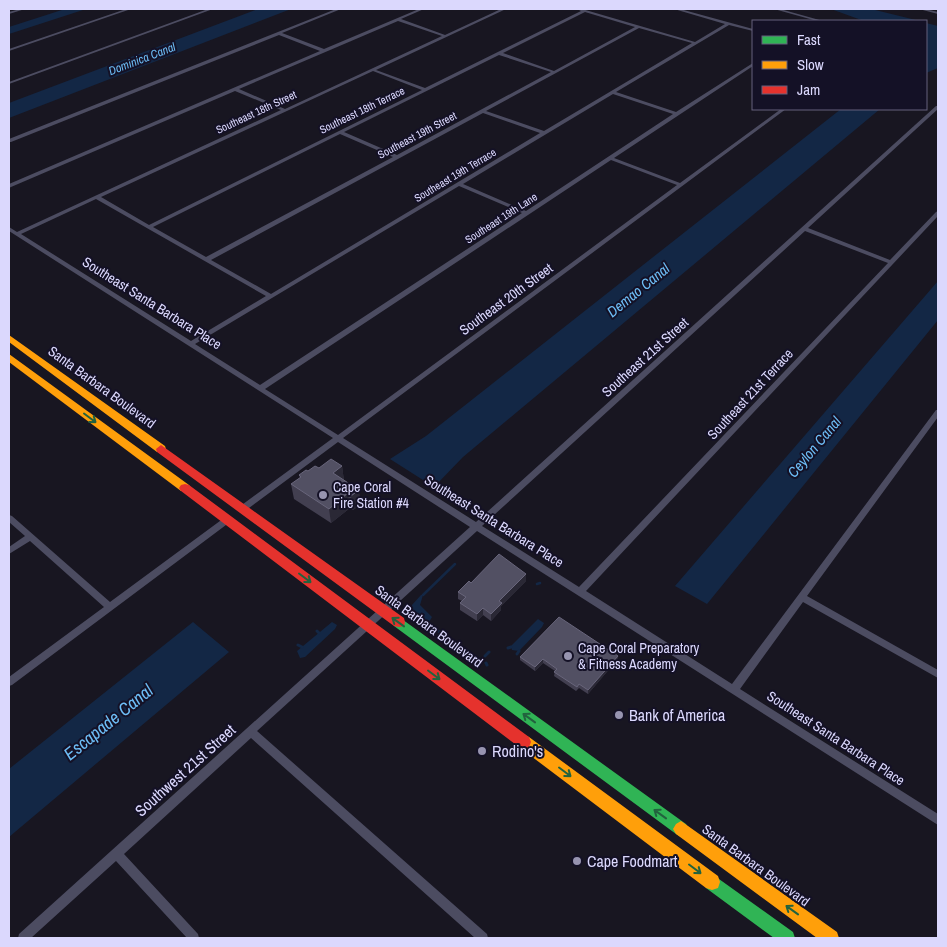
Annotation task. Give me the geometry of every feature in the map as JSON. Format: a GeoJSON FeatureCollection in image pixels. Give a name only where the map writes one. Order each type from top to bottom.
{"type":"FeatureCollection","features":[{"type":"Feature","properties":{"kind":"main road","name":"Santa Barbara Boulevard"},"geometry":{"type":"LineString","coordinates":[[9,338],[831,938]]}},
{"type":"Feature","properties":{"kind":"main road"},"geometry":{"type":"LineString","coordinates":[[10,359],[20,358],[28,360],[78,397],[101,405]]}},
{"type":"Feature","properties":{"kind":"main road"},"geometry":{"type":"LineString","coordinates":[[10,359],[787,938]]}},
{"type":"Feature","properties":{"kind":"street"},"geometry":{"type":"LineString","coordinates":[[9,13],[23,9]]}},
{"type":"Feature","properties":{"kind":"street"},"geometry":{"type":"LineString","coordinates":[[9,50],[129,9]]}},
{"type":"Feature","properties":{"kind":"street"},"geometry":{"type":"LineString","coordinates":[[9,82],[211,9]]}},
{"type":"Feature","properties":{"kind":"street"},"geometry":{"type":"LineString","coordinates":[[9,141],[339,9]]}},
{"type":"Feature","properties":{"kind":"street"},"geometry":{"type":"LineString","coordinates":[[9,186],[422,9]]}},
{"type":"Feature","properties":{"kind":"street","name":"Southeast 18th Street"},"geometry":{"type":"LineString","coordinates":[[17,234],[504,9]]}},
{"type":"Feature","properties":{"kind":"street"},"geometry":{"type":"LineString","coordinates":[[577,9],[695,44]]}},
{"type":"Feature","properties":{"kind":"street"},"geometry":{"type":"LineString","coordinates":[[676,9],[752,30]]}},
{"type":"Feature","properties":{"kind":"street"},"geometry":{"type":"LineString","coordinates":[[776,9],[817,20]]}},
{"type":"Feature","properties":{"kind":"street"},"geometry":{"type":"LineString","coordinates":[[920,9],[938,13]]}},
{"type":"Feature","properties":{"kind":"street","name":"Southeast 18th Terrace"},"geometry":{"type":"LineString","coordinates":[[149,227],[584,11]]}},
{"type":"Feature","properties":{"kind":"street"},"geometry":{"type":"LineString","coordinates":[[397,20],[445,36]]}},
{"type":"Feature","properties":{"kind":"street","name":"Southeast 19th Terrace"},"geometry":{"type":"LineString","coordinates":[[191,344],[729,24]]}},
{"type":"Feature","properties":{"kind":"street","name":"Southeast 19th Street"},"geometry":{"type":"LineString","coordinates":[[206,260],[638,27]]}},
{"type":"Feature","properties":{"kind":"street"},"geometry":{"type":"LineString","coordinates":[[278,33],[324,50]]}},
{"type":"Feature","properties":{"kind":"street"},"geometry":{"type":"LineString","coordinates":[[498,53],[554,72]]}},
{"type":"Feature","properties":{"kind":"street","name":"Southeast 19th Lane"},"geometry":{"type":"LineString","coordinates":[[260,388],[752,65]]}},
{"type":"Feature","properties":{"kind":"street"},"geometry":{"type":"LineString","coordinates":[[373,70],[426,90]]}},
{"type":"Feature","properties":{"kind":"street"},"geometry":{"type":"LineString","coordinates":[[235,89],[284,110]]}},
{"type":"Feature","properties":{"kind":"street"},"geometry":{"type":"LineString","coordinates":[[613,93],[677,114]]}},
{"type":"Feature","properties":{"kind":"street","name":"Southeast 21st Street"},"geometry":{"type":"LineString","coordinates":[[368,624],[938,107]]}},
{"type":"Feature","properties":{"kind":"street"},"geometry":{"type":"LineString","coordinates":[[483,110],[544,133]]}},
{"type":"Feature","properties":{"kind":"street","name":"Southeast 20th Street"},"geometry":{"type":"LineString","coordinates":[[242,508],[783,110]]}},
{"type":"Feature","properties":{"kind":"street"},"geometry":{"type":"LineString","coordinates":[[340,132],[397,157]]}},
{"type":"Feature","properties":{"kind":"street"},"geometry":{"type":"LineString","coordinates":[[610,158],[681,185]]}},
{"type":"Feature","properties":{"kind":"street"},"geometry":{"type":"LineString","coordinates":[[459,184],[526,213]]}},
{"type":"Feature","properties":{"kind":"street"},"geometry":{"type":"LineString","coordinates":[[96,197],[270,296]]}},
{"type":"Feature","properties":{"kind":"street","name":"Southeast 21st Terrace"},"geometry":{"type":"LineString","coordinates":[[580,592],[938,212]]}},
{"type":"Feature","properties":{"kind":"street","name":"Southeast Santa Barbara Place"},"geometry":{"type":"LineString","coordinates":[[9,229],[938,820]]}},
{"type":"Feature","properties":{"kind":"street"},"geometry":{"type":"LineString","coordinates":[[804,229],[891,262]]}},
{"type":"Feature","properties":{"kind":"street"},"geometry":{"type":"LineString","coordinates":[[734,689],[938,412]]}},
{"type":"Feature","properties":{"kind":"street"},"geometry":{"type":"LineString","coordinates":[[9,518],[110,607]]}},
{"type":"Feature","properties":{"kind":"street"},"geometry":{"type":"LineString","coordinates":[[9,682],[227,520]]}},
{"type":"Feature","properties":{"kind":"street"},"geometry":{"type":"LineString","coordinates":[[9,551],[30,537]]}},
{"type":"Feature","properties":{"kind":"street"},"geometry":{"type":"LineString","coordinates":[[802,597],[938,674]]}},
{"type":"Feature","properties":{"kind":"street","name":"Southwest 21st Street"},"geometry":{"type":"LineString","coordinates":[[23,938],[368,624]]}},
{"type":"Feature","properties":{"kind":"street"},"geometry":{"type":"LineString","coordinates":[[250,731],[483,938]]}},
{"type":"Feature","properties":{"kind":"street"},"geometry":{"type":"LineString","coordinates":[[116,853],[194,938]]}},
{"type":"Feature","properties":{"kind":"water"},"geometry":{"type":"Polygon","coordinates":[[[65,9],[86,9],[9,34],[9,27],[65,9]]]}},
{"type":"Feature","properties":{"kind":"water","name":"Dominica Canal"},"geometry":{"type":"Polygon","coordinates":[[[258,9],[291,9],[9,118],[9,103],[258,9]]]}},
{"type":"Feature","properties":{"kind":"water"},"geometry":{"type":"Polygon","coordinates":[[[831,9],[871,9],[916,20],[861,20],[831,9]]]}},
{"type":"Feature","properties":{"kind":"water"},"geometry":{"type":"Polygon","coordinates":[[[927,23],[938,26],[938,68],[927,73],[927,23]]]}},
{"type":"Feature","properties":{"kind":"water","name":"Demao Canal"},"geometry":{"type":"Polygon","coordinates":[[[840,110],[879,110],[463,457],[434,487],[390,459],[426,436],[840,110]]]}},
{"type":"Feature","properties":{"kind":"water","name":"Ceylon Canal"},"geometry":{"type":"Polygon","coordinates":[[[938,281],[938,320],[707,604],[675,586],[938,281]]]}},
{"type":"Feature","properties":{"kind":"water"},"geometry":{"type":"Polygon","coordinates":[[[423,595],[420,605],[432,617],[429,622],[412,610],[412,605],[423,595]]]}},
{"type":"Feature","properties":{"kind":"water"},"geometry":{"type":"Polygon","coordinates":[[[538,619],[544,623],[542,627],[519,651],[512,650],[511,646],[538,619]]]}},
{"type":"Feature","properties":{"kind":"water","name":"Escapade Canal"},"geometry":{"type":"Polygon","coordinates":[[[193,622],[229,652],[9,837],[9,769],[193,622]]]}},
{"type":"Feature","properties":{"kind":"water"},"geometry":{"type":"Polygon","coordinates":[[[332,622],[337,625],[335,629],[305,657],[300,658],[297,651],[332,622]]]}},
{"type":"Feature","properties":{"kind":"building"},"geometry":{"type":"Polygon","coordinates":[[[331,459],[342,466],[333,473],[359,490],[351,496],[348,493],[329,509],[291,484],[301,477],[299,475],[306,470],[308,471],[315,466],[319,468],[331,459]]]}},
{"type":"Feature","properties":{"kind":"building"},"geometry":{"type":"Polygon","coordinates":[[[499,554],[526,574],[499,601],[502,603],[491,614],[483,608],[477,614],[460,603],[466,597],[458,592],[469,581],[471,583],[499,554]]]}},
{"type":"Feature","properties":{"kind":"building","name":"Cape Coral Preparatory & Fitness Academy"},"geometry":{"type":"Polygon","coordinates":[[[559,617],[618,656],[588,690],[579,684],[577,687],[554,672],[557,669],[543,659],[535,667],[520,657],[559,617]]]}},
{"type":"Feature","properties":{"kind":"waterway"},"geometry":{"type":"LineString","coordinates":[[423,595],[455,564]]}},
{"type":"Feature","properties":{"kind":"waterway"},"geometry":{"type":"LineString","coordinates":[[434,628],[476,659]]}},
{"type":"Feature","properties":{"kind":"waterway"},"geometry":{"type":"LineString","coordinates":[[298,645],[302,647]]}},
{"type":"Feature","properties":{"kind":"waterway"},"geometry":{"type":"LineString","coordinates":[[485,656],[489,652]]}},
{"type":"Feature","properties":{"kind":"traffic: fast"},"geometry":{"type":"LineString","coordinates":[[399,622],[681,829]]}},
{"type":"Feature","properties":{"kind":"traffic: fast"},"geometry":{"type":"LineString","coordinates":[[712,882],[787,938]]}},
{"type":"Feature","properties":{"kind":"traffic: slow"},"geometry":{"type":"LineString","coordinates":[[9,338],[161,449]]}},
{"type":"Feature","properties":{"kind":"traffic: slow"},"geometry":{"type":"LineString","coordinates":[[9,357],[185,488]]}},
{"type":"Feature","properties":{"kind":"traffic: slow"},"geometry":{"type":"LineString","coordinates":[[524,742],[712,882]]}},
{"type":"Feature","properties":{"kind":"traffic: slow"},"geometry":{"type":"LineString","coordinates":[[681,829],[831,938]]}},
{"type":"Feature","properties":{"kind":"traffic: jam"},"geometry":{"type":"LineString","coordinates":[[161,449],[399,622]]}},
{"type":"Feature","properties":{"kind":"traffic: jam"},"geometry":{"type":"LineString","coordinates":[[185,488],[524,742]]}},
{"type":"Feature","properties":{"kind":"place","name":"Cape Coral Fire Station #4"},"geometry":{"type":"Point","coordinates":[323,495]}},
{"type":"Feature","properties":{"kind":"place","name":"Cape Coral Preparatory & Fitness Academy"},"geometry":{"type":"Point","coordinates":[568,656]}},
{"type":"Feature","properties":{"kind":"place","name":"Bank of America"},"geometry":{"type":"Point","coordinates":[619,715]}},
{"type":"Feature","properties":{"kind":"place","name":"Rodino's"},"geometry":{"type":"Point","coordinates":[482,751]}},
{"type":"Feature","properties":{"kind":"place","name":"Cape Foodmart"},"geometry":{"type":"Point","coordinates":[577,861]}}]}
